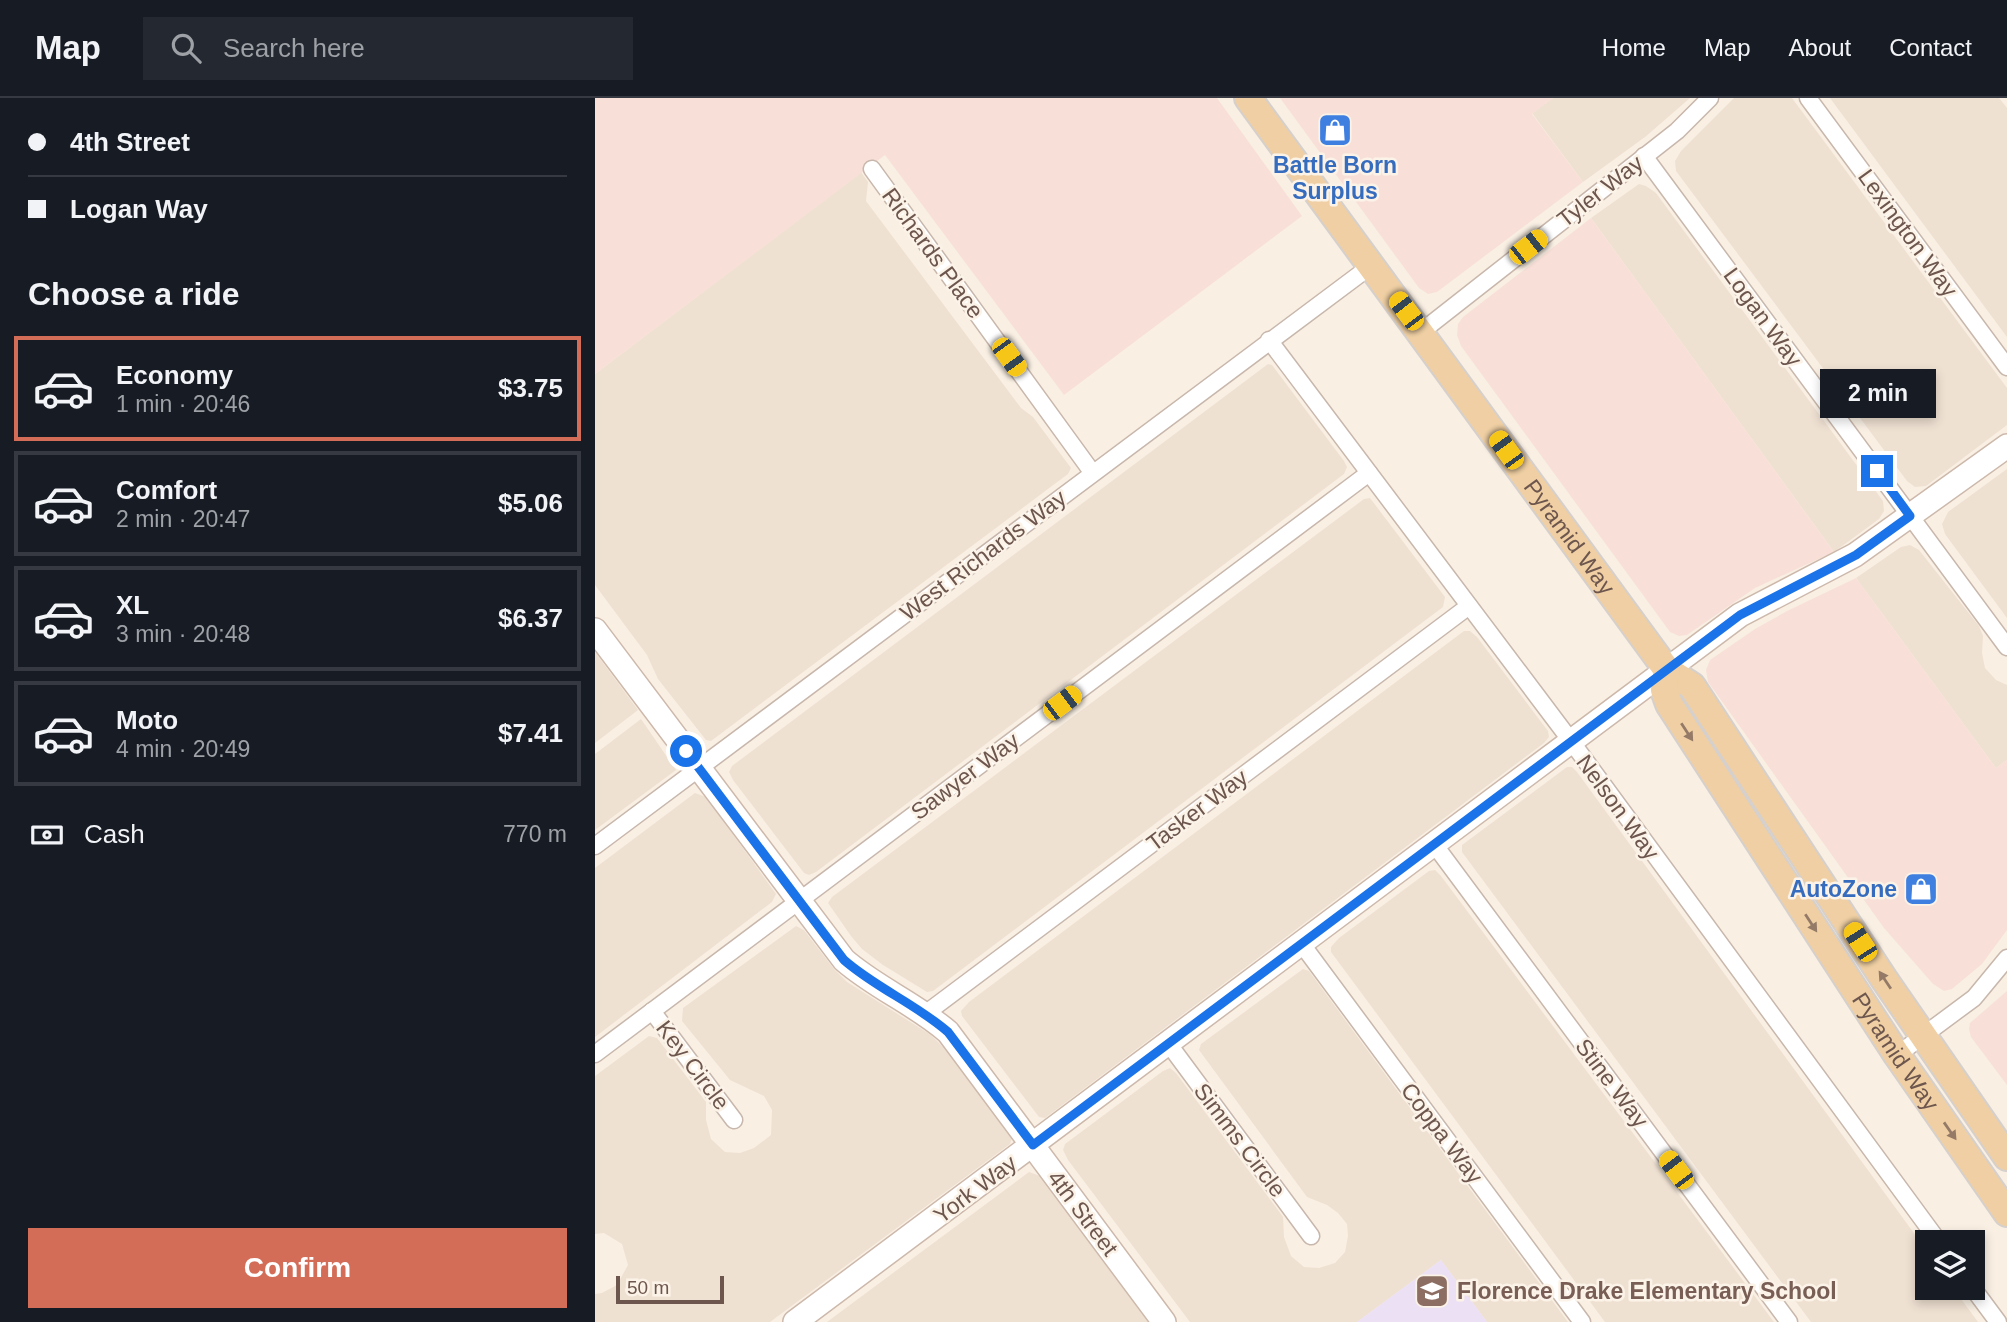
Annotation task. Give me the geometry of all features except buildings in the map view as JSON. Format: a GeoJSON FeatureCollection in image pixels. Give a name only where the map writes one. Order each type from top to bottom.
{"type":"FeatureCollection","features":[{"type":"Feature","properties":{"kind":"main road","name":"Pyramid Way"},"geometry":{"type":"LineString","coordinates":[[1248,98],[1667,670],[1692,686],[1884,979],[2007,1157]]}},
{"type":"Feature","properties":{"kind":"main road","name":"Pyramid Way"},"geometry":{"type":"LineString","coordinates":[[1667,670],[1664,690],[1669,704],[1897,1055],[2007,1213]]}},
{"type":"Feature","properties":{"kind":"street","name":"Tyler Way"},"geometry":{"type":"LineString","coordinates":[[1421,332],[1677,131],[1710,98]]}},
{"type":"Feature","properties":{"kind":"street","name":"Lexington Way"},"geometry":{"type":"LineString","coordinates":[[1808,98],[2007,367]]}},
{"type":"Feature","properties":{"kind":"street","name":"Logan Way"},"geometry":{"type":"LineString","coordinates":[[1644,156],[2007,647]]}},
{"type":"Feature","properties":{"kind":"street","name":"Richards Place"},"geometry":{"type":"LineString","coordinates":[[871,169],[1092,472]]}},
{"type":"Feature","properties":{"kind":"street","name":"West Richards Way"},"geometry":{"type":"LineString","coordinates":[[595,846],[1371,265]]}},
{"type":"Feature","properties":{"kind":"street","name":"Nelson Way"},"geometry":{"type":"LineString","coordinates":[[1269,340],[1570,741],[1930,1230]]}},
{"type":"Feature","properties":{"kind":"street","name":"York Way"},"geometry":{"type":"LineString","coordinates":[[795,1322],[1740,615],[1856,555],[2007,446]]}},
{"type":"Feature","properties":{"kind":"street","name":"Sawyer Way"},"geometry":{"type":"LineString","coordinates":[[595,1054],[1369,472]]}},
{"type":"Feature","properties":{"kind":"street","name":"Tasker Way"},"geometry":{"type":"LineString","coordinates":[[925,1014],[1469,606]]}},
{"type":"Feature","properties":{"kind":"street","name":"4th Street"},"geometry":{"type":"LineString","coordinates":[[595,630],[844,960],[861,975],[925,1014],[948,1032],[1164,1322]]}},
{"type":"Feature","properties":{"kind":"street","name":"Stine Way"},"geometry":{"type":"LineString","coordinates":[[1434,844],[1789,1322]]}},
{"type":"Feature","properties":{"kind":"street","name":"Coppa Way"},"geometry":{"type":"LineString","coordinates":[[1301,943],[1582,1322]]}},
{"type":"Feature","properties":{"kind":"street"},"geometry":{"type":"LineString","coordinates":[[1897,1055],[1974,998],[2007,958]]}},
{"type":"Feature","properties":{"kind":"street","name":"Key Circle"},"geometry":{"type":"LineString","coordinates":[[652,1011],[734,1120]]}},
{"type":"Feature","properties":{"kind":"street","name":"Simms Circle"},"geometry":{"type":"LineString","coordinates":[[1168,1044],[1311,1236]]}},
{"type":"Feature","properties":{"kind":"street"},"geometry":{"type":"LineString","coordinates":[[1982,1300],[1998,1322]]}},
{"type":"Feature","properties":{"kind":"shaded area"},"geometry":{"type":"Polygon","coordinates":[[[595,98],[1217,98],[1302,216],[1064,395],[885,155],[595,374],[595,98]]]}},
{"type":"Feature","properties":{"kind":"shaded area"},"geometry":{"type":"Polygon","coordinates":[[[1280,98],[1553,98],[1532,114],[1583,182],[1437,292],[1428,294],[1419,288],[1280,98]]]}},
{"type":"Feature","properties":{"kind":"shaded area"},"geometry":{"type":"Polygon","coordinates":[[[1553,98],[1690,98],[1645,137],[1583,182],[1532,113],[1553,98]]]}},
{"type":"Feature","properties":{"kind":"shaded area"},"geometry":{"type":"Polygon","coordinates":[[[1734,98],[1792,98],[2007,388],[2007,425],[1926,486],[1915,487],[1907,481],[1676,171],[1675,161],[1681,151],[1734,98]]]}},
{"type":"Feature","properties":{"kind":"shaded area"},"geometry":{"type":"Polygon","coordinates":[[[1830,98],[1999,98],[2007,108],[2007,337],[1830,98]]]}},
{"type":"Feature","properties":{"kind":"shaded area"},"geometry":{"type":"Polygon","coordinates":[[[861,172],[868,182],[866,201],[1021,408],[1033,417],[1071,468],[1068,474],[711,741],[706,740],[658,679],[647,655],[595,585],[595,374],[861,172]]]}},
{"type":"Feature","properties":{"kind":"shaded area"},"geometry":{"type":"Polygon","coordinates":[[[1639,184],[1656,193],[1883,501],[1884,511],[1879,519],[1834,552],[1591,218],[1639,184]]]}},
{"type":"Feature","properties":{"kind":"shaded area"},"geometry":{"type":"Polygon","coordinates":[[[1591,218],[1834,552],[1755,588],[1687,635],[1679,636],[1670,632],[1461,346],[1457,335],[1458,324],[1463,317],[1591,218]]]}},
{"type":"Feature","properties":{"kind":"shaded area"},"geometry":{"type":"Polygon","coordinates":[[[1268,364],[1272,365],[1344,461],[1347,467],[1344,474],[816,872],[809,875],[804,873],[733,780],[729,772],[732,766],[1268,364]]]}},
{"type":"Feature","properties":{"kind":"shaded area"},"geometry":{"type":"Polygon","coordinates":[[[2007,469],[2007,618],[1945,534],[1942,524],[1948,512],[2007,469]]]}},
{"type":"Feature","properties":{"kind":"shaded area"},"geometry":{"type":"Polygon","coordinates":[[[1370,498],[1445,597],[1443,607],[933,991],[927,992],[862,949],[828,903],[832,897],[1364,499],[1370,498]]]}},
{"type":"Feature","properties":{"kind":"shaded area"},"geometry":{"type":"Polygon","coordinates":[[[1910,545],[1919,550],[1979,626],[1983,636],[1985,668],[1996,680],[2007,685],[2007,760],[1996,768],[1856,578],[1901,547],[1910,545]]]}},
{"type":"Feature","properties":{"kind":"shaded area"},"geometry":{"type":"Polygon","coordinates":[[[1856,578],[1996,768],[2007,760],[2007,930],[1982,964],[1952,989],[1944,991],[1933,984],[1884,928],[1708,682],[1706,670],[1710,660],[1787,611],[1856,578]]]}},
{"type":"Feature","properties":{"kind":"shaded area"},"geometry":{"type":"Polygon","coordinates":[[[1464,631],[1470,631],[1477,637],[1548,731],[1549,737],[1544,743],[1045,1118],[1039,1117],[962,1016],[961,1011],[969,1002],[1464,631]]]}},
{"type":"Feature","properties":{"kind":"shaded area"},"geometry":{"type":"Polygon","coordinates":[[[595,652],[638,710],[595,743],[595,652]]]}},
{"type":"Feature","properties":{"kind":"shaded area"},"geometry":{"type":"Polygon","coordinates":[[[641,719],[676,770],[595,830],[595,754],[641,719]]]}},
{"type":"Feature","properties":{"kind":"shaded area"},"geometry":{"type":"Polygon","coordinates":[[[1567,767],[1572,767],[1915,1235],[1915,1300],[1962,1300],[1978,1322],[1811,1322],[1462,852],[1462,845],[1567,767]]]}},
{"type":"Feature","properties":{"kind":"shaded area"},"geometry":{"type":"Polygon","coordinates":[[[695,793],[706,797],[776,894],[772,902],[595,1037],[595,868],[695,793]]]}},
{"type":"Feature","properties":{"kind":"shaded area"},"geometry":{"type":"Polygon","coordinates":[[[1435,870],[1774,1322],[1605,1322],[1331,952],[1331,947],[1339,938],[1429,871],[1435,870]]]}},
{"type":"Feature","properties":{"kind":"shaded area"},"geometry":{"type":"Polygon","coordinates":[[[796,926],[804,930],[847,982],[931,1035],[943,1047],[1012,1138],[1010,1144],[770,1322],[595,1322],[595,1294],[617,1285],[628,1265],[622,1244],[604,1233],[595,1234],[595,1076],[649,1036],[657,1038],[706,1102],[706,1120],[711,1139],[725,1152],[740,1153],[754,1148],[771,1135],[772,1110],[764,1096],[730,1080],[682,1021],[683,1008],[796,926]]]}},
{"type":"Feature","properties":{"kind":"shaded area"},"geometry":{"type":"Polygon","coordinates":[[[1303,969],[1309,971],[1568,1322],[1487,1322],[1441,1260],[1357,1322],[1190,1322],[1068,1160],[1063,1150],[1065,1144],[1170,1068],[1283,1217],[1284,1237],[1291,1256],[1304,1267],[1319,1268],[1335,1263],[1345,1252],[1347,1224],[1327,1205],[1307,1197],[1199,1050],[1201,1044],[1303,969]]]}},
{"type":"Feature","properties":{"kind":"shaded area"},"geometry":{"type":"Polygon","coordinates":[[[2007,991],[2007,1085],[1971,1037],[1969,1029],[1970,1023],[2007,991]]]}},
{"type":"Feature","properties":{"kind":"shaded area"},"geometry":{"type":"Polygon","coordinates":[[[1029,1172],[1040,1176],[1148,1322],[827,1322],[1029,1172]]]}},
{"type":"Feature","properties":{"kind":"shaded area","name":"Florence Drake Elementary School"},"geometry":{"type":"Polygon","coordinates":[[[1441,1260],[1487,1322],[1357,1322],[1441,1260]]]}},
{"type":"Feature","properties":{"kind":"place","name":"Battle Born Surplus"},"geometry":{"type":"Point","coordinates":[1335,130]}},
{"type":"Feature","properties":{"kind":"place","name":"AutoZone"},"geometry":{"type":"Point","coordinates":[1921,889]}},
{"type":"Feature","properties":{"kind":"place","name":"Florence Drake Elementary School"},"geometry":{"type":"Point","coordinates":[1432,1291]}},
{"type":"Feature","properties":{"kind":"route"},"geometry":{"type":"LineString","coordinates":[[686,751],[844,960],[861,975],[934,1019],[948,1032],[1033,1145],[1740,615],[1856,555],[1910,516],[1877,471]]}}]}
